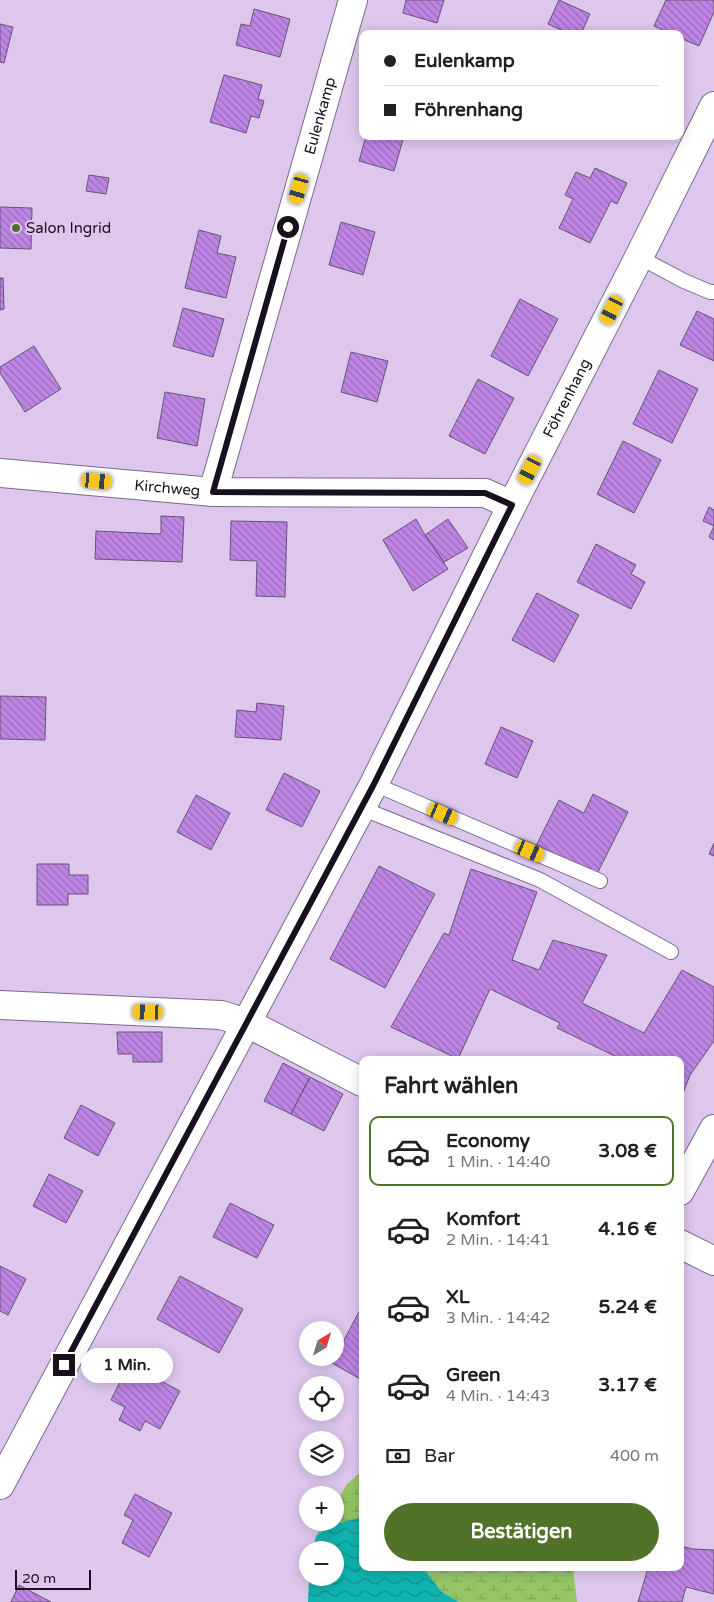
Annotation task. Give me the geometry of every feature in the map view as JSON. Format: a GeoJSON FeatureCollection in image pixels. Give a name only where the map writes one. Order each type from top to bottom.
{"type":"FeatureCollection","features":[{"type":"Feature","properties":{"kind":"street","name":"Eulenkamp"},"geometry":{"type":"LineString","coordinates":[[213,492],[353,0]]}},
{"type":"Feature","properties":{"kind":"street","name":"Föhrenhang"},"geometry":{"type":"LineString","coordinates":[[0,1485],[374,784],[512,505],[640,256],[714,106]]}},
{"type":"Feature","properties":{"kind":"street","name":"Kirchweg"},"geometry":{"type":"LineString","coordinates":[[0,473],[213,492],[485,493],[512,505]]}},
{"type":"Feature","properties":{"kind":"street"},"geometry":{"type":"LineString","coordinates":[[0,1005],[221,1015],[248,1023],[359,1080]]}},
{"type":"Feature","properties":{"kind":"street"},"geometry":{"type":"LineString","coordinates":[[684,1184],[714,1129]]}},
{"type":"Feature","properties":{"kind":"street"},"geometry":{"type":"LineString","coordinates":[[684,1246],[714,1261]]}},
{"type":"Feature","properties":{"kind":"lane"},"geometry":{"type":"LineString","coordinates":[[640,256],[684,281],[714,292]]}},
{"type":"Feature","properties":{"kind":"lane"},"geometry":{"type":"LineString","coordinates":[[374,784],[600,881]]}},
{"type":"Feature","properties":{"kind":"lane"},"geometry":{"type":"LineString","coordinates":[[361,808],[540,880],[671,952]]}},
{"type":"Feature","properties":{"kind":"green space"},"geometry":{"type":"Polygon","coordinates":[[[359,1474],[359,1519],[344,1522],[344,1489],[359,1474]]]}},
{"type":"Feature","properties":{"kind":"green space"},"geometry":{"type":"Polygon","coordinates":[[[425,1571],[573,1571],[577,1602],[459,1602],[442,1592],[425,1571]]]}},
{"type":"Feature","properties":{"kind":"water"},"geometry":{"type":"Polygon","coordinates":[[[359,1518],[359,1571],[425,1571],[442,1592],[459,1602],[308,1602],[309,1586],[344,1586],[344,1541],[315,1541],[316,1536],[323,1531],[344,1531],[344,1522],[359,1518]]]}},
{"type":"Feature","properties":{"kind":"building"},"geometry":{"type":"Polygon","coordinates":[[[406,0],[444,0],[437,23],[403,13],[406,0]]]}},
{"type":"Feature","properties":{"kind":"building"},"geometry":{"type":"Polygon","coordinates":[[[559,0],[590,14],[583,30],[561,30],[548,24],[559,0]]]}},
{"type":"Feature","properties":{"kind":"building"},"geometry":{"type":"Polygon","coordinates":[[[666,0],[714,0],[714,12],[699,46],[684,40],[684,30],[662,30],[654,26],[666,0]]]}},
{"type":"Feature","properties":{"kind":"building"},"geometry":{"type":"Polygon","coordinates":[[[254,9],[290,19],[280,57],[236,45],[241,24],[250,26],[254,9]]]}},
{"type":"Feature","properties":{"kind":"building"},"geometry":{"type":"Polygon","coordinates":[[[0,24],[13,27],[4,63],[0,62],[0,24]]]}},
{"type":"Feature","properties":{"kind":"building"},"geometry":{"type":"Polygon","coordinates":[[[224,75],[262,85],[258,99],[264,101],[259,118],[251,116],[246,133],[210,122],[224,75]]]}},
{"type":"Feature","properties":{"kind":"building"},"geometry":{"type":"Polygon","coordinates":[[[365,140],[403,140],[394,171],[359,161],[365,140]]]}},
{"type":"Feature","properties":{"kind":"building"},"geometry":{"type":"Polygon","coordinates":[[[595,168],[627,183],[617,204],[611,201],[590,243],[559,228],[573,199],[565,195],[576,172],[590,178],[595,168]]]}},
{"type":"Feature","properties":{"kind":"building"},"geometry":{"type":"Polygon","coordinates":[[[89,175],[109,178],[106,194],[86,191],[89,175]]]}},
{"type":"Feature","properties":{"kind":"building","name":"Salon Ingrid"},"geometry":{"type":"Polygon","coordinates":[[[0,207],[32,208],[31,249],[0,248],[0,207]]]}},
{"type":"Feature","properties":{"kind":"building"},"geometry":{"type":"Polygon","coordinates":[[[341,222],[375,232],[363,275],[329,265],[341,222]]]}},
{"type":"Feature","properties":{"kind":"building"},"geometry":{"type":"Polygon","coordinates":[[[199,230],[221,236],[217,253],[236,257],[226,298],[185,288],[199,230]]]}},
{"type":"Feature","properties":{"kind":"building"},"geometry":{"type":"Polygon","coordinates":[[[0,278],[3,278],[4,309],[0,310],[0,278]]]}},
{"type":"Feature","properties":{"kind":"building"},"geometry":{"type":"Polygon","coordinates":[[[520,299],[558,319],[528,376],[491,356],[520,299]]]}},
{"type":"Feature","properties":{"kind":"building"},"geometry":{"type":"Polygon","coordinates":[[[183,308],[224,319],[213,357],[173,346],[183,308]]]}},
{"type":"Feature","properties":{"kind":"building"},"geometry":{"type":"Polygon","coordinates":[[[697,311],[714,319],[714,361],[680,345],[697,311]]]}},
{"type":"Feature","properties":{"kind":"building"},"geometry":{"type":"Polygon","coordinates":[[[34,346],[61,389],[25,412],[0,373],[0,367],[34,346]]]}},
{"type":"Feature","properties":{"kind":"building"},"geometry":{"type":"Polygon","coordinates":[[[351,352],[388,361],[377,402],[341,392],[351,352]]]}},
{"type":"Feature","properties":{"kind":"building"},"geometry":{"type":"Polygon","coordinates":[[[659,370],[698,389],[672,443],[633,424],[659,370]]]}},
{"type":"Feature","properties":{"kind":"building"},"geometry":{"type":"Polygon","coordinates":[[[478,379],[514,398],[485,454],[449,436],[478,379]]]}},
{"type":"Feature","properties":{"kind":"building"},"geometry":{"type":"Polygon","coordinates":[[[165,392],[205,399],[197,446],[157,438],[165,392]]]}},
{"type":"Feature","properties":{"kind":"building"},"geometry":{"type":"Polygon","coordinates":[[[623,441],[661,460],[634,513],[597,494],[623,441]]]}},
{"type":"Feature","properties":{"kind":"building"},"geometry":{"type":"Polygon","coordinates":[[[709,507],[714,510],[714,526],[703,521],[709,507]]]}},
{"type":"Feature","properties":{"kind":"building"},"geometry":{"type":"Polygon","coordinates":[[[161,516],[184,517],[182,562],[95,559],[96,531],[161,534],[161,516]]]}},
{"type":"Feature","properties":{"kind":"building"},"geometry":{"type":"Polygon","coordinates":[[[416,519],[448,569],[413,591],[383,540],[416,519]]]}},
{"type":"Feature","properties":{"kind":"building"},"geometry":{"type":"Polygon","coordinates":[[[448,519],[468,548],[444,562],[425,535],[448,519]]]}},
{"type":"Feature","properties":{"kind":"building"},"geometry":{"type":"Polygon","coordinates":[[[231,521],[287,522],[285,597],[256,596],[257,561],[230,560],[231,521]]]}},
{"type":"Feature","properties":{"kind":"building"},"geometry":{"type":"Polygon","coordinates":[[[714,526],[714,540],[709,537],[714,526]]]}},
{"type":"Feature","properties":{"kind":"building"},"geometry":{"type":"Polygon","coordinates":[[[596,544],[636,565],[631,574],[645,582],[631,609],[577,582],[596,544]]]}},
{"type":"Feature","properties":{"kind":"building"},"geometry":{"type":"Polygon","coordinates":[[[537,593],[579,615],[554,662],[512,640],[537,593]]]}},
{"type":"Feature","properties":{"kind":"building"},"geometry":{"type":"Polygon","coordinates":[[[0,696],[46,697],[45,740],[0,739],[0,696]]]}},
{"type":"Feature","properties":{"kind":"building"},"geometry":{"type":"Polygon","coordinates":[[[257,703],[284,706],[281,740],[235,737],[237,710],[256,712],[257,703]]]}},
{"type":"Feature","properties":{"kind":"building"},"geometry":{"type":"Polygon","coordinates":[[[501,727],[533,741],[517,778],[485,764],[501,727]]]}},
{"type":"Feature","properties":{"kind":"building"},"geometry":{"type":"Polygon","coordinates":[[[284,773],[320,791],[302,827],[266,810],[284,773]]]}},
{"type":"Feature","properties":{"kind":"building"},"geometry":{"type":"Polygon","coordinates":[[[593,794],[628,812],[596,876],[536,846],[559,800],[584,813],[593,794]]]}},
{"type":"Feature","properties":{"kind":"building"},"geometry":{"type":"Polygon","coordinates":[[[196,795],[230,813],[211,850],[177,832],[196,795]]]}},
{"type":"Feature","properties":{"kind":"building"},"geometry":{"type":"Polygon","coordinates":[[[714,843],[714,856],[709,854],[714,843]]]}},
{"type":"Feature","properties":{"kind":"building"},"geometry":{"type":"Polygon","coordinates":[[[37,864],[69,864],[69,875],[88,875],[88,894],[68,894],[68,905],[37,905],[37,864]]]}},
{"type":"Feature","properties":{"kind":"building"},"geometry":{"type":"Polygon","coordinates":[[[379,866],[435,894],[385,988],[330,959],[379,866]]]}},
{"type":"Feature","properties":{"kind":"building"},"geometry":{"type":"Polygon","coordinates":[[[471,869],[537,892],[512,960],[539,970],[553,940],[607,955],[582,1003],[644,1033],[682,970],[714,987],[714,1041],[690,1075],[684,1091],[684,1056],[615,1056],[557,1028],[560,1023],[490,989],[459,1056],[452,1056],[391,1027],[444,933],[449,935],[471,869]]]}},
{"type":"Feature","properties":{"kind":"building"},"geometry":{"type":"Polygon","coordinates":[[[117,1032],[162,1032],[162,1062],[133,1062],[133,1054],[118,1054],[117,1032]]]}},
{"type":"Feature","properties":{"kind":"building"},"geometry":{"type":"Polygon","coordinates":[[[283,1063],[310,1077],[291,1114],[264,1101],[283,1063]]]}},
{"type":"Feature","properties":{"kind":"building"},"geometry":{"type":"Polygon","coordinates":[[[310,1077],[343,1094],[324,1131],[291,1114],[310,1077]]]}},
{"type":"Feature","properties":{"kind":"building"},"geometry":{"type":"Polygon","coordinates":[[[81,1105],[115,1123],[98,1156],[64,1138],[81,1105]]]}},
{"type":"Feature","properties":{"kind":"building"},"geometry":{"type":"Polygon","coordinates":[[[49,1174],[83,1191],[66,1223],[33,1206],[49,1174]]]}},
{"type":"Feature","properties":{"kind":"building"},"geometry":{"type":"Polygon","coordinates":[[[230,1203],[274,1225],[257,1258],[213,1237],[230,1203]]]}},
{"type":"Feature","properties":{"kind":"building"},"geometry":{"type":"Polygon","coordinates":[[[0,1266],[26,1279],[8,1315],[0,1311],[0,1266]]]}},
{"type":"Feature","properties":{"kind":"building"},"geometry":{"type":"Polygon","coordinates":[[[180,1276],[243,1309],[219,1353],[157,1319],[180,1276]]]}},
{"type":"Feature","properties":{"kind":"building"},"geometry":{"type":"Polygon","coordinates":[[[359,1312],[359,1378],[337,1366],[344,1366],[344,1340],[359,1312]]]}},
{"type":"Feature","properties":{"kind":"building"},"geometry":{"type":"Polygon","coordinates":[[[129,1364],[180,1391],[160,1429],[145,1421],[140,1431],[119,1420],[125,1407],[111,1400],[129,1364]]]}},
{"type":"Feature","properties":{"kind":"building"},"geometry":{"type":"Polygon","coordinates":[[[135,1494],[172,1513],[149,1557],[122,1543],[133,1520],[124,1515],[135,1494]]]}},
{"type":"Feature","properties":{"kind":"building"},"geometry":{"type":"Polygon","coordinates":[[[684,1547],[714,1550],[714,1594],[686,1587],[682,1602],[638,1602],[647,1571],[684,1571],[684,1547]]]}},
{"type":"Feature","properties":{"kind":"building"},"geometry":{"type":"Polygon","coordinates":[[[19,1585],[51,1602],[11,1602],[19,1585]]]}},
{"type":"Feature","properties":{"kind":"place","name":"Salon Ingrid"},"geometry":{"type":"Point","coordinates":[16,228]}},
{"type":"Feature","properties":{"kind":"route"},"geometry":{"type":"LineString","coordinates":[[64,1365],[374,784],[512,505],[485,493],[213,492],[288,227]]}}]}
